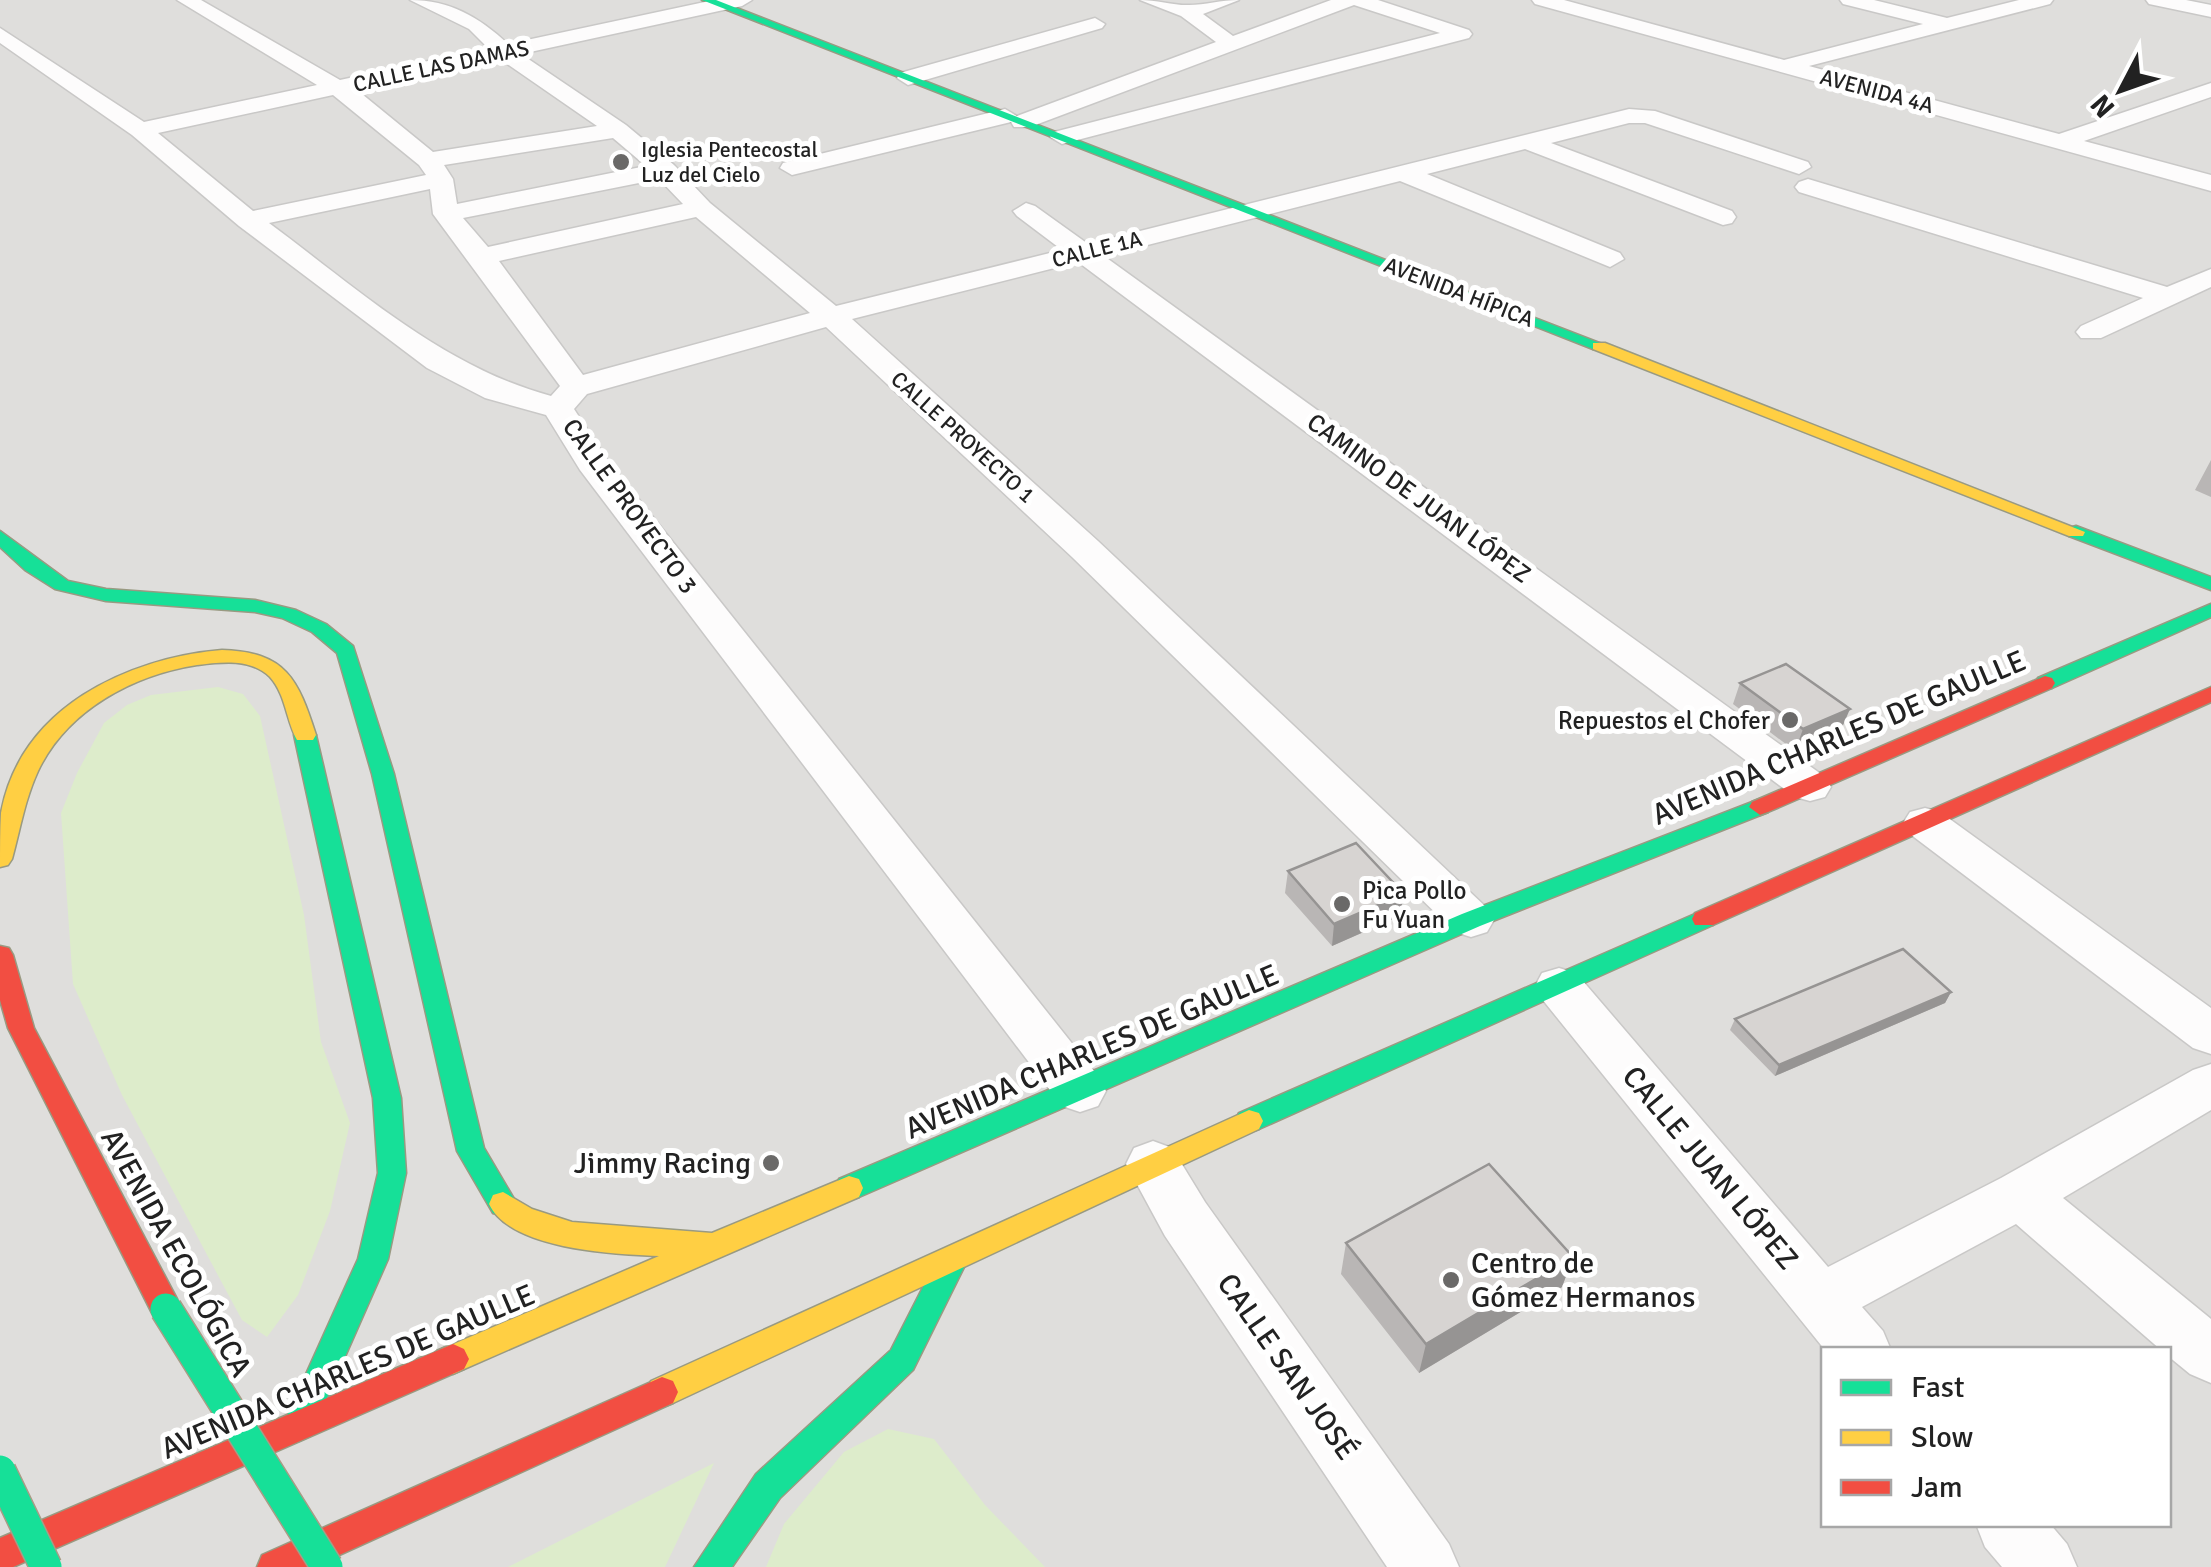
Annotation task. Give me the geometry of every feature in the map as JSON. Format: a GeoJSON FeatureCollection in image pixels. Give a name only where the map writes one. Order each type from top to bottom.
{"type":"FeatureCollection","features":[{"type":"Feature","properties":{"kind":"main road","name":"AVENIDA HÍPICA"},"geometry":{"type":"LineString","coordinates":[[722,2],[908,78],[2211,584]]}},
{"type":"Feature","properties":{"kind":"main road"},"geometry":{"type":"LineString","coordinates":[[0,537],[32,566],[62,585],[106,595],[255,606],[289,614],[319,628],[346,650],[383,774],[471,1150],[488,1185],[516,1215],[560,1232],[716,1246]]}},
{"type":"Feature","properties":{"kind":"main road","name":"AVENIDA CHARLES DE GAULLE"},"geometry":{"type":"LineString","coordinates":[[0,1556],[1471,920],[1810,787],[2211,610]]}},
{"type":"Feature","properties":{"kind":"main road"},"geometry":{"type":"LineString","coordinates":[[0,860],[30,764],[68,718],[107,687],[174,662],[220,658],[258,660],[288,685],[311,754],[366,994],[387,1098],[392,1174],[373,1258],[299,1424]]}},
{"type":"Feature","properties":{"kind":"main road"},"geometry":{"type":"LineString","coordinates":[[274,1567],[952,1261],[1153,1164],[2211,694]]}},
{"type":"Feature","properties":{"kind":"main road","name":"AVENIDA ECOLÓGICA"},"geometry":{"type":"LineString","coordinates":[[0,956],[21,1028],[166,1309],[326,1567]]}},
{"type":"Feature","properties":{"kind":"main road"},"geometry":{"type":"LineString","coordinates":[[711,1567],[768,1486],[902,1360],[952,1261]]}},
{"type":"Feature","properties":{"kind":"main road"},"geometry":{"type":"LineString","coordinates":[[0,1471],[46,1567]]}},
{"type":"Feature","properties":{"kind":"street"},"geometry":{"type":"LineString","coordinates":[[187,0],[384,120],[434,170],[446,214],[482,256],[567,398]]}},
{"type":"Feature","properties":{"kind":"street","name":"CALLE PROYECTO 1"},"geometry":{"type":"LineString","coordinates":[[420,0],[476,24],[504,52],[618,130],[665,170],[701,208],[831,316],[1086,549],[1471,920]]}},
{"type":"Feature","properties":{"kind":"street"},"geometry":{"type":"LineString","coordinates":[[1150,0],[1188,12],[1231,44]]}},
{"type":"Feature","properties":{"kind":"street"},"geometry":{"type":"LineString","coordinates":[[1188,12],[1229,0]]}},
{"type":"Feature","properties":{"kind":"street"},"geometry":{"type":"LineString","coordinates":[[792,168],[1014,119],[1349,0]]}},
{"type":"Feature","properties":{"kind":"street"},"geometry":{"type":"LineString","coordinates":[[1062,138],[1462,34],[1358,0]]}},
{"type":"Feature","properties":{"kind":"street","name":"AVENIDA 4A"},"geometry":{"type":"LineString","coordinates":[[1542,0],[2211,183]]}},
{"type":"Feature","properties":{"kind":"street"},"geometry":{"type":"LineString","coordinates":[[1850,0],[1945,24]]}},
{"type":"Feature","properties":{"kind":"street"},"geometry":{"type":"LineString","coordinates":[[1784,66],[2043,0]]}},
{"type":"Feature","properties":{"kind":"street"},"geometry":{"type":"LineString","coordinates":[[2156,0],[2211,10]]}},
{"type":"Feature","properties":{"kind":"street","name":"CALLE LAS DAMAS"},"geometry":{"type":"LineString","coordinates":[[140,130],[722,2]]}},
{"type":"Feature","properties":{"kind":"street"},"geometry":{"type":"LineString","coordinates":[[908,78],[1095,24]]}},
{"type":"Feature","properties":{"kind":"street","name":"CALLE PROYECTO 3"},"geometry":{"type":"LineString","coordinates":[[0,34],[140,130],[248,220],[438,362],[496,390],[567,398],[592,463],[1080,1091]]}},
{"type":"Feature","properties":{"kind":"street"},"geometry":{"type":"LineString","coordinates":[[2061,141],[2211,90]]}},
{"type":"Feature","properties":{"kind":"street","name":"CALLE 1A"},"geometry":{"type":"LineString","coordinates":[[567,398],[831,316],[1628,116],[1647,116],[1803,177],[2167,296]]}},
{"type":"Feature","properties":{"kind":"street"},"geometry":{"type":"LineString","coordinates":[[248,220],[434,170],[618,130]]}},
{"type":"Feature","properties":{"kind":"street"},"geometry":{"type":"LineString","coordinates":[[1527,142],[1723,216]]}},
{"type":"Feature","properties":{"kind":"street"},"geometry":{"type":"LineString","coordinates":[[446,214],[665,170]]}},
{"type":"Feature","properties":{"kind":"street"},"geometry":{"type":"LineString","coordinates":[[1405,174],[1610,258]]}},
{"type":"Feature","properties":{"kind":"street"},"geometry":{"type":"LineString","coordinates":[[482,256],[701,208]]}},
{"type":"Feature","properties":{"kind":"street","name":"CAMINO DE JUAN LÓPEZ"},"geometry":{"type":"LineString","coordinates":[[1026,211],[1810,787]]}},
{"type":"Feature","properties":{"kind":"street"},"geometry":{"type":"LineString","coordinates":[[2091,332],[2211,276]]}},
{"type":"Feature","properties":{"kind":"street"},"geometry":{"type":"LineString","coordinates":[[1925,823],[2211,1034]]}},
{"type":"Feature","properties":{"kind":"street","name":"CALLE JUAN LÓPEZ"},"geometry":{"type":"LineString","coordinates":[[1559,986],[1859,1347]]}},
{"type":"Feature","properties":{"kind":"street"},"geometry":{"type":"LineString","coordinates":[[1820,1300],[2020,1196],[2211,1085]]}},
{"type":"Feature","properties":{"kind":"street","name":"CALLE SAN JOSÉ"},"geometry":{"type":"LineString","coordinates":[[1153,1164],[1185,1219],[1426,1567]]}},
{"type":"Feature","properties":{"kind":"street"},"geometry":{"type":"LineString","coordinates":[[2020,1196],[2211,1354]]}},
{"type":"Feature","properties":{"kind":"street"},"geometry":{"type":"LineString","coordinates":[[2011,1527],[2044,1567]]}},
{"type":"Feature","properties":{"kind":"shaded area"},"geometry":{"type":"Polygon","coordinates":[[[0,0],[2211,0],[2211,1567],[0,1567],[0,0]]]}},
{"type":"Feature","properties":{"kind":"green space"},"geometry":{"type":"Polygon","coordinates":[[[218,687],[243,694],[260,716],[304,915],[321,1042],[350,1123],[330,1211],[298,1295],[267,1337],[242,1320],[122,1095],[73,984],[61,813],[77,773],[104,723],[127,705],[151,695],[218,687]]]}},
{"type":"Feature","properties":{"kind":"green space"},"geometry":{"type":"Polygon","coordinates":[[[888,1429],[934,1439],[985,1505],[1045,1567],[766,1567],[784,1524],[844,1452],[888,1429]]]}},
{"type":"Feature","properties":{"kind":"green space"},"geometry":{"type":"Polygon","coordinates":[[[714,1463],[665,1567],[508,1567],[714,1463]]]}},
{"type":"Feature","properties":{"kind":"building"},"geometry":{"type":"Polygon","coordinates":[[[1786,664],[1850,709],[1803,729],[1740,683],[1786,664]]]}},
{"type":"Feature","properties":{"kind":"building"},"geometry":{"type":"Polygon","coordinates":[[[1356,843],[1404,894],[1334,924],[1288,871],[1356,843]]]}},
{"type":"Feature","properties":{"kind":"building"},"geometry":{"type":"Polygon","coordinates":[[[1903,949],[1951,992],[1779,1065],[1735,1019],[1903,949]]]}},
{"type":"Feature","properties":{"kind":"building","name":"Centro de Gómez Hermanos"},"geometry":{"type":"Polygon","coordinates":[[[1489,1164],[1573,1257],[1426,1344],[1346,1243],[1489,1164]]]}},
{"type":"Feature","properties":{"kind":"traffic: fast"},"geometry":{"type":"LineString","coordinates":[[707,0],[1599,346]]}},
{"type":"Feature","properties":{"kind":"traffic: fast"},"geometry":{"type":"LineString","coordinates":[[2076,532],[2211,584]]}},
{"type":"Feature","properties":{"kind":"traffic: fast"},"geometry":{"type":"LineString","coordinates":[[0,537],[32,566],[62,585],[106,595],[255,606],[289,614],[319,628],[346,650],[383,774],[471,1151],[503,1204]]}},
{"type":"Feature","properties":{"kind":"traffic: fast"},"geometry":{"type":"LineString","coordinates":[[2045,683],[2211,610]]}},
{"type":"Feature","properties":{"kind":"traffic: fast"},"geometry":{"type":"LineString","coordinates":[[299,1425],[373,1259],[392,1173],[387,1098],[305,735]]}},
{"type":"Feature","properties":{"kind":"traffic: fast"},"geometry":{"type":"LineString","coordinates":[[849,1188],[1471,920],[1760,807]]}},
{"type":"Feature","properties":{"kind":"traffic: fast"},"geometry":{"type":"LineString","coordinates":[[1249,1121],[1704,919]]}},
{"type":"Feature","properties":{"kind":"traffic: fast"},"geometry":{"type":"LineString","coordinates":[[711,1567],[768,1486],[902,1360],[952,1261]]}},
{"type":"Feature","properties":{"kind":"traffic: fast"},"geometry":{"type":"LineString","coordinates":[[166,1309],[327,1567]]}},
{"type":"Feature","properties":{"kind":"traffic: fast"},"geometry":{"type":"LineString","coordinates":[[0,1471],[46,1567]]}},
{"type":"Feature","properties":{"kind":"traffic: slow"},"geometry":{"type":"LineString","coordinates":[[1599,346],[2076,532]]}},
{"type":"Feature","properties":{"kind":"traffic: slow"},"geometry":{"type":"LineString","coordinates":[[0,859],[21,785],[37,753],[75,711],[121,680],[202,658],[257,660],[268,665],[283,681],[305,735]]}},
{"type":"Feature","properties":{"kind":"traffic: slow"},"geometry":{"type":"LineString","coordinates":[[662,1392],[1249,1121]]}},
{"type":"Feature","properties":{"kind":"traffic: slow"},"geometry":{"type":"LineString","coordinates":[[453,1359],[849,1188]]}},
{"type":"Feature","properties":{"kind":"traffic: slow"},"geometry":{"type":"LineString","coordinates":[[503,1204],[522,1218],[572,1235],[709,1245]]}},
{"type":"Feature","properties":{"kind":"traffic: jam"},"geometry":{"type":"LineString","coordinates":[[1760,807],[2045,683]]}},
{"type":"Feature","properties":{"kind":"traffic: jam"},"geometry":{"type":"LineString","coordinates":[[1704,919],[2211,694]]}},
{"type":"Feature","properties":{"kind":"traffic: jam"},"geometry":{"type":"LineString","coordinates":[[0,955],[21,1028],[166,1309]]}},
{"type":"Feature","properties":{"kind":"traffic: jam"},"geometry":{"type":"LineString","coordinates":[[0,1555],[453,1359]]}},
{"type":"Feature","properties":{"kind":"traffic: jam"},"geometry":{"type":"LineString","coordinates":[[274,1567],[662,1392]]}},
{"type":"Feature","properties":{"kind":"place","name":"Iglesia Pentecostal Luz del Cielo"},"geometry":{"type":"Point","coordinates":[621,162]}},
{"type":"Feature","properties":{"kind":"place","name":"Repuestos el Chofer"},"geometry":{"type":"Point","coordinates":[1790,720]}},
{"type":"Feature","properties":{"kind":"place","name":"Pica Pollo Fu Yuan"},"geometry":{"type":"Point","coordinates":[1342,904]}},
{"type":"Feature","properties":{"kind":"place","name":"Jimmy Racing"},"geometry":{"type":"Point","coordinates":[771,1163]}},
{"type":"Feature","properties":{"kind":"place","name":"Centro de Gómez Hermanos"},"geometry":{"type":"Point","coordinates":[1451,1280]}}]}
